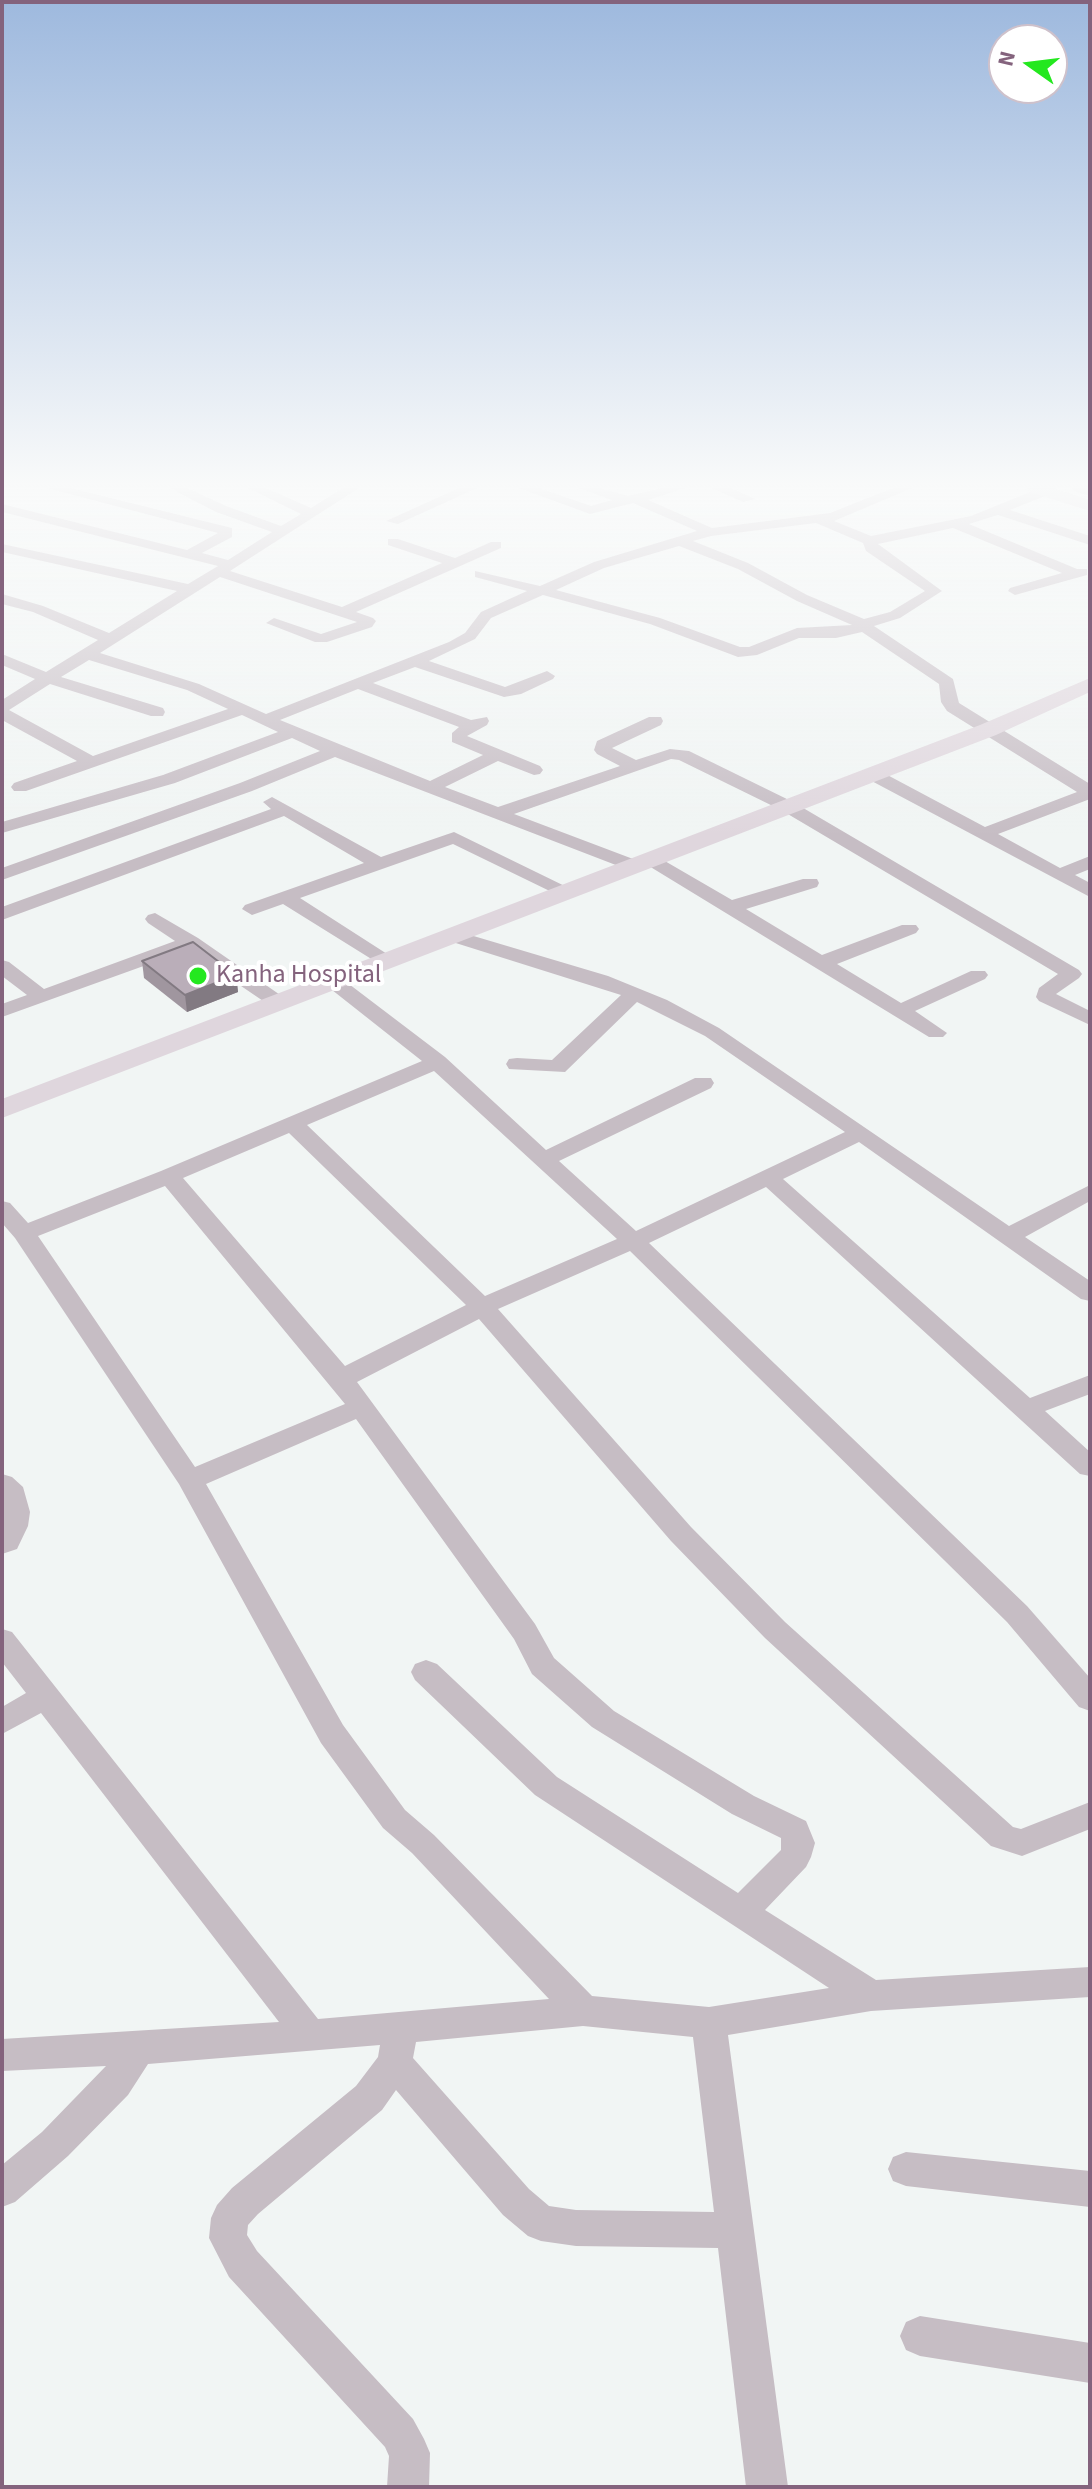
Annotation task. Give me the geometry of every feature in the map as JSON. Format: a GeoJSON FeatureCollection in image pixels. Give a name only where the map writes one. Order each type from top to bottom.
{"type":"FeatureCollection","features":[{"type":"Feature","properties":{"kind":"main road"},"geometry":{"type":"LineString","coordinates":[[4,1106],[988,730],[1090,684]]}},
{"type":"Feature","properties":{"kind":"street"},"geometry":{"type":"LineString","coordinates":[[21,604],[109,639]]}},
{"type":"Feature","properties":{"kind":"street"},"geometry":{"type":"LineString","coordinates":[[2,707],[164,604]]}},
{"type":"Feature","properties":{"kind":"street"},"geometry":{"type":"LineString","coordinates":[[274,623],[321,639],[368,623],[323,604]]}},
{"type":"Feature","properties":{"kind":"street"},"geometry":{"type":"LineString","coordinates":[[344,612],[362,604]]}},
{"type":"Feature","properties":{"kind":"street"},"geometry":{"type":"LineString","coordinates":[[265,720],[417,662],[463,641],[486,615],[511,604]]}},
{"type":"Feature","properties":{"kind":"street"},"geometry":{"type":"LineString","coordinates":[[593,604],[674,627],[738,652],[751,652],[797,633],[836,633],[865,626],[913,604]]}},
{"type":"Feature","properties":{"kind":"street"},"geometry":{"type":"LineString","coordinates":[[816,604],[865,626],[941,677],[947,682],[949,702],[953,707],[1090,793]]}},
{"type":"Feature","properties":{"kind":"street"},"geometry":{"type":"LineString","coordinates":[[87,654],[176,681],[335,751],[642,863],[728,908],[936,1033]]}},
{"type":"Feature","properties":{"kind":"street"},"geometry":{"type":"LineString","coordinates":[[2,659],[28,672],[157,712]]}},
{"type":"Feature","properties":{"kind":"street"},"geometry":{"type":"LineString","coordinates":[[417,662],[510,693],[547,676]]}},
{"type":"Feature","properties":{"kind":"street"},"geometry":{"type":"LineString","coordinates":[[360,684],[478,723],[460,733],[458,738],[534,770]]}},
{"type":"Feature","properties":{"kind":"street"},"geometry":{"type":"LineString","coordinates":[[20,787],[243,709]]}},
{"type":"Feature","properties":{"kind":"street"},"geometry":{"type":"LineString","coordinates":[[2,713],[91,762]]}},
{"type":"Feature","properties":{"kind":"street"},"geometry":{"type":"LineString","coordinates":[[634,766],[603,750],[603,745],[655,721]]}},
{"type":"Feature","properties":{"kind":"street"},"geometry":{"type":"LineString","coordinates":[[2,828],[169,779],[292,732]]}},
{"type":"Feature","properties":{"kind":"street"},"geometry":{"type":"LineString","coordinates":[[2,874],[246,787],[335,751]]}},
{"type":"Feature","properties":{"kind":"street"},"geometry":{"type":"LineString","coordinates":[[499,813],[676,753],[787,806],[1084,969]]}},
{"type":"Feature","properties":{"kind":"street"},"geometry":{"type":"LineString","coordinates":[[430,788],[498,754]]}},
{"type":"Feature","properties":{"kind":"street"},"geometry":{"type":"LineString","coordinates":[[872,774],[1090,891]]}},
{"type":"Feature","properties":{"kind":"street"},"geometry":{"type":"LineString","coordinates":[[2,780],[62,809]]}},
{"type":"Feature","properties":{"kind":"street"},"geometry":{"type":"LineString","coordinates":[[246,787],[378,863]]}},
{"type":"Feature","properties":{"kind":"street"},"geometry":{"type":"LineString","coordinates":[[983,834],[1090,793]]}},
{"type":"Feature","properties":{"kind":"street"},"geometry":{"type":"LineString","coordinates":[[2,914],[285,810]]}},
{"type":"Feature","properties":{"kind":"street"},"geometry":{"type":"LineString","coordinates":[[252,909],[454,837],[567,892]]}},
{"type":"Feature","properties":{"kind":"street"},"geometry":{"type":"LineString","coordinates":[[1059,875],[1090,862]]}},
{"type":"Feature","properties":{"kind":"street"},"geometry":{"type":"LineString","coordinates":[[728,908],[810,883]]}},
{"type":"Feature","properties":{"kind":"street"},"geometry":{"type":"LineString","coordinates":[[286,898],[388,961]]}},
{"type":"Feature","properties":{"kind":"street"},"geometry":{"type":"LineString","coordinates":[[155,919],[279,1003]]}},
{"type":"Feature","properties":{"kind":"street"},"geometry":{"type":"LineString","coordinates":[[820,963],[909,929]]}},
{"type":"Feature","properties":{"kind":"street"},"geometry":{"type":"LineString","coordinates":[[450,935],[635,993],[712,1032],[1090,1293]]}},
{"type":"Feature","properties":{"kind":"street"},"geometry":{"type":"LineString","coordinates":[[2,1011],[191,942]]}},
{"type":"Feature","properties":{"kind":"street"},"geometry":{"type":"LineString","coordinates":[[2,966],[41,996]]}},
{"type":"Feature","properties":{"kind":"street"},"geometry":{"type":"LineString","coordinates":[[1084,969],[1046,992],[1046,997],[1090,1019]]}},
{"type":"Feature","properties":{"kind":"street"},"geometry":{"type":"LineString","coordinates":[[899,1011],[978,975]]}},
{"type":"Feature","properties":{"kind":"street"},"geometry":{"type":"LineString","coordinates":[[334,982],[437,1062],[633,1241],[1017,1614],[1090,1699]]}},
{"type":"Feature","properties":{"kind":"street"},"geometry":{"type":"LineString","coordinates":[[517,1064],[557,1067],[635,993]]}},
{"type":"Feature","properties":{"kind":"street"},"geometry":{"type":"LineString","coordinates":[[24,1233],[169,1176],[437,1062]]}},
{"type":"Feature","properties":{"kind":"street"},"geometry":{"type":"LineString","coordinates":[[545,1159],[703,1083]]}},
{"type":"Feature","properties":{"kind":"street"},"geometry":{"type":"LineString","coordinates":[[292,1123],[482,1307],[681,1534],[754,1609],[1002,1837],[1022,1843],[1090,1815]]}},
{"type":"Feature","properties":{"kind":"street"},"geometry":{"type":"LineString","coordinates":[[341,1379],[482,1307],[633,1241],[861,1133]]}},
{"type":"Feature","properties":{"kind":"street"},"geometry":{"type":"LineString","coordinates":[[169,1176],[341,1379],[525,1632],[543,1666],[603,1719],[743,1805],[795,1830],[799,1843],[795,1857],[741,1912]]}},
{"type":"Feature","properties":{"kind":"street"},"geometry":{"type":"LineString","coordinates":[[768,1177],[1090,1467]]}},
{"type":"Feature","properties":{"kind":"street"},"geometry":{"type":"LineString","coordinates":[[1010,1235],[1090,1192]]}},
{"type":"Feature","properties":{"kind":"street"},"geometry":{"type":"LineString","coordinates":[[2,1208],[24,1233],[190,1480],[332,1734],[394,1819],[423,1844],[583,2011]]}},
{"type":"Feature","properties":{"kind":"street"},"geometry":{"type":"LineString","coordinates":[[1026,1409],[1090,1384]]}},
{"type":"Feature","properties":{"kind":"street"},"geometry":{"type":"LineString","coordinates":[[190,1480],[361,1407]]}},
{"type":"Feature","properties":{"kind":"street"},"geometry":{"type":"LineString","coordinates":[[2,1484],[13,1494],[16,1512],[7,1542],[2,1544]]}},
{"type":"Feature","properties":{"kind":"street"},"geometry":{"type":"LineString","coordinates":[[2,1640],[310,2036]]}},
{"type":"Feature","properties":{"kind":"street"},"geometry":{"type":"LineString","coordinates":[[426,1672],[546,1786],[871,1996]]}},
{"type":"Feature","properties":{"kind":"street"},"geometry":{"type":"LineString","coordinates":[[2,1722],[45,1696]]}},
{"type":"Feature","properties":{"kind":"street"},"geometry":{"type":"LineString","coordinates":[[2,2055],[310,2036],[398,2045],[583,2011],[709,2023],[871,1996],[1090,1982]]}},
{"type":"Feature","properties":{"kind":"street"},"geometry":{"type":"LineString","coordinates":[[709,2023],[767,2487]]}},
{"type":"Feature","properties":{"kind":"street"},"geometry":{"type":"LineString","coordinates":[[398,2045],[516,2202],[541,2223],[576,2228],[734,2230]]}},
{"type":"Feature","properties":{"kind":"street"},"geometry":{"type":"LineString","coordinates":[[398,2045],[369,2098],[245,2201],[230,2218],[228,2238],[243,2264],[399,2433],[410,2453],[408,2487]]}},
{"type":"Feature","properties":{"kind":"street"},"geometry":{"type":"LineString","coordinates":[[2,2189],[55,2144],[115,2083],[138,2049]]}},
{"type":"Feature","properties":{"kind":"street"},"geometry":{"type":"LineString","coordinates":[[906,2169],[1090,2189]]}},
{"type":"Feature","properties":{"kind":"street"},"geometry":{"type":"LineString","coordinates":[[920,2336],[1090,2363]]}},
{"type":"Feature","properties":{"kind":"building"},"geometry":{"type":"Polygon","coordinates":[[[193,942],[236,975],[185,995],[142,961],[193,942]]]}},
{"type":"Feature","properties":{"kind":"place","name":"Kanha Hospital"},"geometry":{"type":"Point","coordinates":[198,976]}}]}
